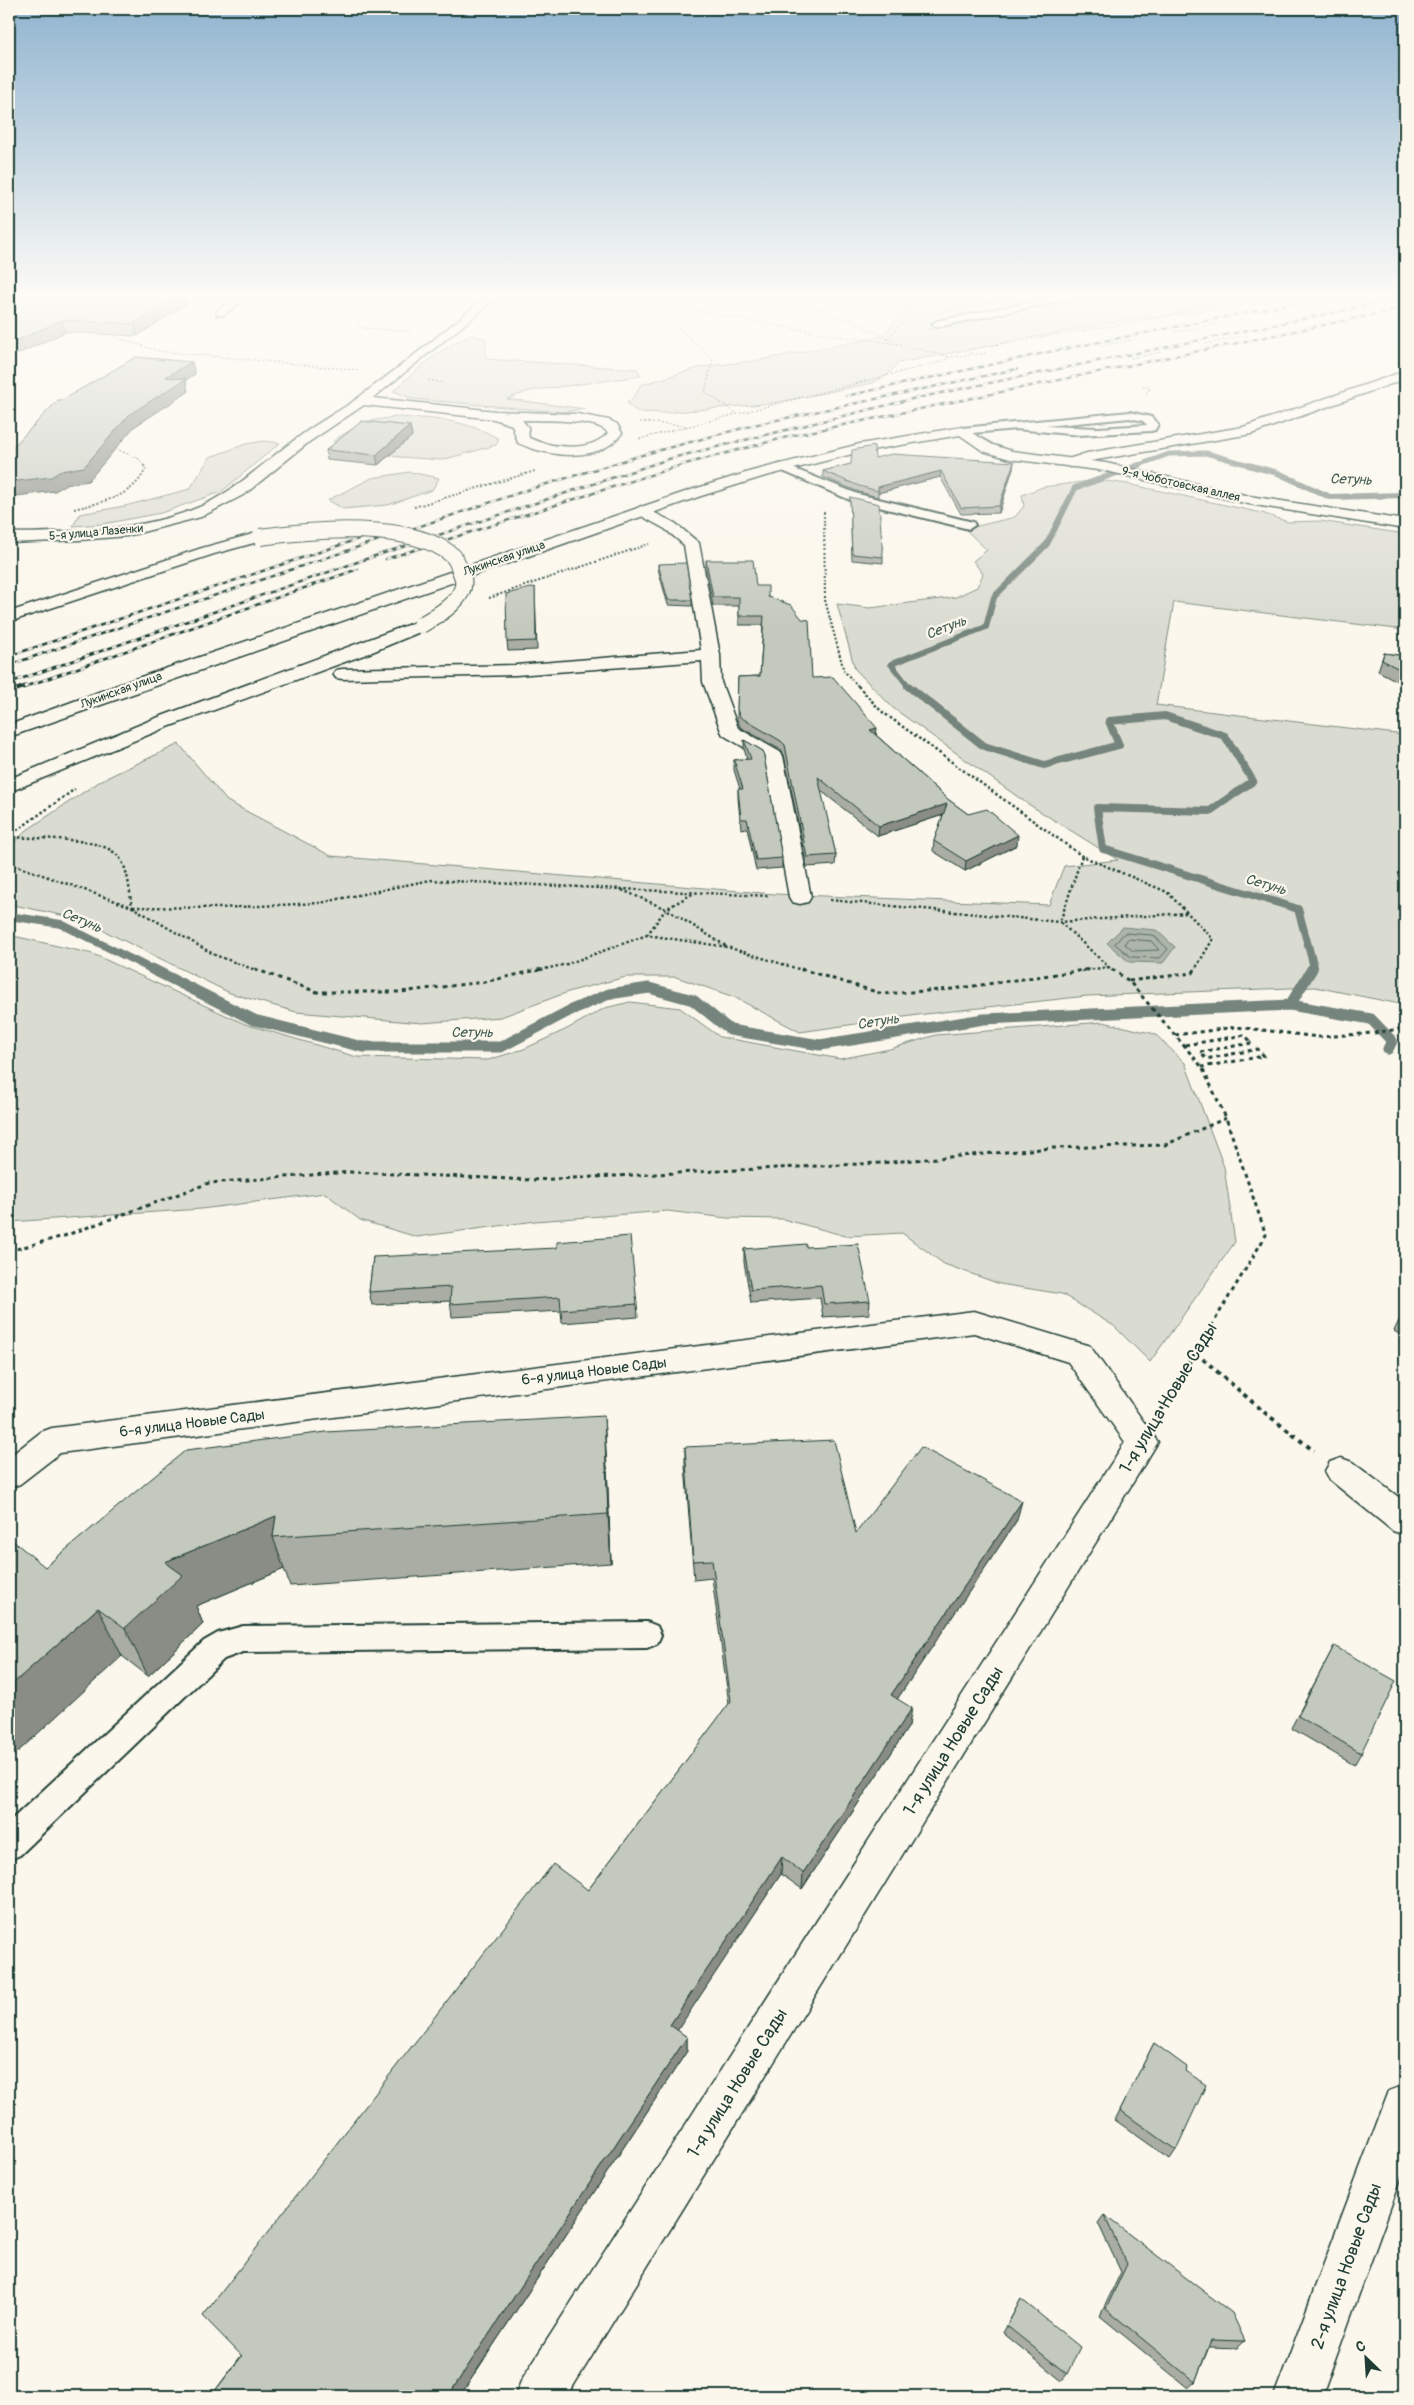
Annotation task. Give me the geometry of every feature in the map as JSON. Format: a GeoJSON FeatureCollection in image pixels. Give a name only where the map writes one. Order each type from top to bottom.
{"type":"FeatureCollection","features":[{"type":"Feature","properties":{"kind":"street","name":"5-я улица Лазенки"},"geometry":{"type":"LineString","coordinates":[[9,538],[117,533],[195,515],[230,498],[306,438],[356,405]]}},
{"type":"Feature","properties":{"kind":"street"},"geometry":{"type":"LineString","coordinates":[[397,405],[592,420],[612,427],[615,433],[612,438],[591,447],[576,449],[543,448],[523,440],[521,427],[517,422],[496,414]]}},
{"type":"Feature","properties":{"kind":"street"},"geometry":{"type":"LineString","coordinates":[[1070,463],[1086,457],[1246,431],[1319,405]]}},
{"type":"Feature","properties":{"kind":"street","name":"9-я Чоботовская аллея"},"geometry":{"type":"LineString","coordinates":[[962,431],[981,444],[998,452],[1106,467],[1166,479],[1249,500],[1405,525]]}},
{"type":"Feature","properties":{"kind":"street","name":"Лукинская улица"},"geometry":{"type":"LineString","coordinates":[[9,731],[135,685],[641,510],[782,467],[860,448],[962,431]]}},
{"type":"Feature","properties":{"kind":"street"},"geometry":{"type":"LineString","coordinates":[[641,510],[670,526],[691,543],[711,655],[712,682],[730,731],[773,756],[800,897]]}},
{"type":"Feature","properties":{"kind":"street"},"geometry":{"type":"LineString","coordinates":[[9,617],[215,549],[260,537],[304,530],[354,529],[399,534],[435,546],[454,559],[463,572],[464,583],[460,594],[451,604],[421,625],[366,648],[158,724],[9,786]]}},
{"type":"Feature","properties":{"kind":"street"},"geometry":{"type":"LineString","coordinates":[[342,674],[516,670],[711,655]]}},
{"type":"Feature","properties":{"kind":"street","name":"6-я улица Новые Сады"},"geometry":{"type":"LineString","coordinates":[[9,1475],[52,1441],[974,1322],[1079,1354],[1142,1442]]}},
{"type":"Feature","properties":{"kind":"street","name":"1-я улица Новые Сады"},"geometry":{"type":"LineString","coordinates":[[539,2396],[1142,1442]]}},
{"type":"Feature","properties":{"kind":"street"},"geometry":{"type":"LineString","coordinates":[[1341,1471],[1405,1521]]}},
{"type":"Feature","properties":{"kind":"street","name":"2-я улица Новые Сады"},"geometry":{"type":"LineString","coordinates":[[1298,2396],[1405,2107]]}},
{"type":"Feature","properties":{"kind":"lane"},"geometry":{"type":"LineString","coordinates":[[1130,415],[1147,419],[1152,424],[1151,428],[1109,433],[1052,432],[1010,425],[1130,415]]}},
{"type":"Feature","properties":{"kind":"lane","name":"Лукинская улица"},"geometry":{"type":"LineString","coordinates":[[962,431],[1010,425]]}},
{"type":"Feature","properties":{"kind":"lane"},"geometry":{"type":"LineString","coordinates":[[782,467],[854,496],[969,525]]}},
{"type":"Feature","properties":{"kind":"lane"},"geometry":{"type":"LineString","coordinates":[[9,1844],[214,1650],[228,1642],[243,1639],[647,1635]]}},
{"type":"Feature","properties":{"kind":"path"},"geometry":{"type":"LineString","coordinates":[[724,405],[736,414]]}},
{"type":"Feature","properties":{"kind":"path"},"geometry":{"type":"LineString","coordinates":[[633,441],[770,405]]}},
{"type":"Feature","properties":{"kind":"path"},"geometry":{"type":"LineString","coordinates":[[637,421],[691,426]]}},
{"type":"Feature","properties":{"kind":"path"},"geometry":{"type":"LineString","coordinates":[[73,509],[114,496],[130,489],[144,478],[146,468],[139,459],[128,452],[105,446]]}},
{"type":"Feature","properties":{"kind":"path"},"geometry":{"type":"LineString","coordinates":[[818,482],[824,491],[825,600],[844,671],[881,711],[1082,856],[1167,892],[1213,938],[1193,973],[1129,981]]}},
{"type":"Feature","properties":{"kind":"path"},"geometry":{"type":"LineString","coordinates":[[9,837],[93,842],[117,854],[127,876],[132,907]]}},
{"type":"Feature","properties":{"kind":"path"},"geometry":{"type":"LineString","coordinates":[[1060,922],[1082,856]]}},
{"type":"Feature","properties":{"kind":"path"},"geometry":{"type":"LineString","coordinates":[[9,862],[132,907],[215,956],[317,992],[400,992],[484,982],[567,964],[647,935],[727,947],[883,994],[953,990],[1108,967]]}},
{"type":"Feature","properties":{"kind":"path"},"geometry":{"type":"LineString","coordinates":[[132,907],[219,908],[320,903],[430,880],[800,897],[1060,922],[1187,913]]}},
{"type":"Feature","properties":{"kind":"path"},"geometry":{"type":"LineString","coordinates":[[619,889],[666,909],[727,947]]}},
{"type":"Feature","properties":{"kind":"path"},"geometry":{"type":"LineString","coordinates":[[647,935],[666,909],[696,892]]}},
{"type":"Feature","properties":{"kind":"path","name":"1-я улица Новые Сады"},"geometry":{"type":"LineString","coordinates":[[1060,922],[1108,967],[1129,981],[1202,1068],[1226,1118],[1266,1235],[1142,1442]]}},
{"type":"Feature","properties":{"kind":"path"},"geometry":{"type":"LineString","coordinates":[[1176,1035],[1237,1027],[1319,1037],[1405,1028]]}},
{"type":"Feature","properties":{"kind":"path"},"geometry":{"type":"LineString","coordinates":[[1184,1045],[1245,1035],[1252,1043],[1200,1052],[1206,1059],[1258,1049],[1264,1056],[1202,1068]]}},
{"type":"Feature","properties":{"kind":"path"},"geometry":{"type":"LineString","coordinates":[[9,1251],[64,1236],[209,1183],[350,1172],[533,1180],[880,1163],[1052,1148],[1165,1145],[1226,1118]]}},
{"type":"Feature","properties":{"kind":"path"},"geometry":{"type":"LineString","coordinates":[[1196,1353],[1264,1412],[1341,1471]]}},
{"type":"Feature","properties":{"kind":"shaded area"},"geometry":{"type":"Polygon","coordinates":[[[484,405],[556,405],[586,409],[561,412],[484,405]]]}},
{"type":"Feature","properties":{"kind":"shaded area"},"geometry":{"type":"Polygon","coordinates":[[[629,405],[749,405],[664,413],[637,412],[629,405]]]}},
{"type":"Feature","properties":{"kind":"shaded area"},"geometry":{"type":"Polygon","coordinates":[[[394,417],[448,421],[474,427],[499,439],[496,445],[442,460],[387,456],[336,444],[333,441],[363,422],[394,417]]]}},
{"type":"Feature","properties":{"kind":"shaded area"},"geometry":{"type":"Polygon","coordinates":[[[264,441],[280,443],[221,492],[161,513],[103,524],[73,526],[80,514],[125,506],[190,489],[210,457],[246,444],[264,441]]]}},
{"type":"Feature","properties":{"kind":"shaded area"},"geometry":{"type":"Polygon","coordinates":[[[410,472],[439,478],[432,490],[388,505],[343,509],[328,500],[372,478],[410,472]]]}},
{"type":"Feature","properties":{"kind":"shaded area"},"geometry":{"type":"Polygon","coordinates":[[[1097,480],[1128,484],[1262,513],[1288,522],[1320,521],[1405,534],[1405,630],[1174,602],[1156,705],[1405,735],[1405,1005],[1315,987],[1087,996],[925,1014],[800,1032],[734,997],[676,977],[626,977],[571,991],[501,1017],[422,1023],[296,1012],[230,993],[80,919],[9,904],[9,847],[27,830],[102,780],[179,744],[227,801],[331,856],[774,894],[1049,905],[1064,866],[1118,860],[1025,802],[893,708],[855,669],[837,604],[870,608],[956,597],[977,587],[983,574],[973,561],[987,550],[965,529],[1015,517],[1024,506],[1022,495],[1043,487],[1097,480]]]}},
{"type":"Feature","properties":{"kind":"shaded area"},"geometry":{"type":"Polygon","coordinates":[[[9,935],[93,954],[245,1024],[357,1057],[488,1060],[524,1049],[567,1029],[605,1008],[630,1002],[680,1008],[720,1037],[840,1059],[890,1049],[936,1035],[1103,1022],[1155,1034],[1185,1063],[1224,1167],[1235,1242],[1150,1362],[1114,1326],[1062,1294],[1000,1284],[944,1264],[902,1233],[846,1236],[783,1219],[727,1218],[667,1211],[535,1221],[417,1237],[360,1220],[325,1193],[201,1209],[9,1222],[9,935]]]}},
{"type":"Feature","properties":{"kind":"water"},"geometry":{"type":"Polygon","coordinates":[[[1123,927],[1156,930],[1175,947],[1163,963],[1129,962],[1107,943],[1123,927]]]}},
{"type":"Feature","properties":{"kind":"building"},"geometry":{"type":"Polygon","coordinates":[[[53,405],[144,405],[130,414],[84,467],[61,471],[51,477],[9,482],[9,451],[53,405]]]}},
{"type":"Feature","properties":{"kind":"building"},"geometry":{"type":"Polygon","coordinates":[[[362,421],[410,426],[376,455],[326,450],[362,421]]]}},
{"type":"Feature","properties":{"kind":"building"},"geometry":{"type":"Polygon","coordinates":[[[874,446],[875,458],[892,454],[1014,462],[999,506],[961,508],[941,471],[878,487],[878,491],[859,486],[823,471],[851,464],[852,450],[874,446]]]}},
{"type":"Feature","properties":{"kind":"building"},"geometry":{"type":"Polygon","coordinates":[[[850,497],[879,504],[883,557],[852,554],[850,497]]]}},
{"type":"Feature","properties":{"kind":"building"},"geometry":{"type":"Polygon","coordinates":[[[706,560],[753,560],[756,586],[768,586],[768,597],[791,605],[802,619],[809,620],[812,678],[833,677],[877,728],[870,730],[949,800],[968,814],[987,809],[1018,835],[966,861],[934,841],[947,804],[879,826],[818,777],[836,855],[807,857],[785,745],[740,717],[737,710],[738,677],[760,676],[764,616],[739,616],[739,597],[713,597],[706,560]]]}},
{"type":"Feature","properties":{"kind":"building"},"geometry":{"type":"Polygon","coordinates":[[[686,563],[692,600],[668,600],[658,564],[686,563]]]}},
{"type":"Feature","properties":{"kind":"building"},"geometry":{"type":"Polygon","coordinates":[[[535,587],[536,641],[507,642],[506,594],[535,587]]]}},
{"type":"Feature","properties":{"kind":"building"},"geometry":{"type":"Polygon","coordinates":[[[1384,653],[1405,656],[1405,672],[1382,660],[1384,653]]]}},
{"type":"Feature","properties":{"kind":"building"},"geometry":{"type":"Polygon","coordinates":[[[744,740],[763,751],[782,858],[756,860],[747,819],[741,819],[738,789],[743,789],[734,760],[751,759],[744,740]]]}},
{"type":"Feature","properties":{"kind":"building"},"geometry":{"type":"Polygon","coordinates":[[[630,1236],[637,1304],[561,1310],[560,1297],[450,1304],[451,1287],[369,1292],[373,1257],[557,1248],[557,1242],[630,1236]]]}},
{"type":"Feature","properties":{"kind":"building"},"geometry":{"type":"Polygon","coordinates":[[[806,1244],[806,1247],[858,1244],[870,1301],[824,1304],[821,1285],[751,1290],[744,1249],[806,1244]]]}},
{"type":"Feature","properties":{"kind":"building"},"geometry":{"type":"Polygon","coordinates":[[[604,1416],[608,1514],[273,1537],[276,1516],[165,1562],[183,1575],[125,1628],[98,1608],[9,1687],[9,1543],[12,1540],[45,1567],[186,1450],[326,1432],[604,1416]]]}},
{"type":"Feature","properties":{"kind":"building"},"geometry":{"type":"Polygon","coordinates":[[[834,1440],[856,1533],[921,1447],[1022,1501],[891,1695],[912,1708],[803,1873],[782,1857],[670,2025],[687,2037],[448,2396],[211,2396],[242,2356],[203,2316],[553,1864],[588,1890],[731,1701],[712,1560],[693,1561],[685,1447],[834,1440]]]}},
{"type":"Feature","properties":{"kind":"building"},"geometry":{"type":"Polygon","coordinates":[[[1334,1646],[1396,1681],[1361,1753],[1298,1716],[1334,1646]]]}},
{"type":"Feature","properties":{"kind":"building"},"geometry":{"type":"Polygon","coordinates":[[[1154,2043],[1187,2067],[1186,2071],[1206,2085],[1176,2150],[1120,2110],[1154,2043]]]}},
{"type":"Feature","properties":{"kind":"building"},"geometry":{"type":"Polygon","coordinates":[[[1104,2215],[1232,2313],[1245,2341],[1211,2340],[1195,2382],[1106,2309],[1127,2264],[1104,2215]]]}},
{"type":"Feature","properties":{"kind":"building"},"geometry":{"type":"Polygon","coordinates":[[[1021,2299],[1080,2347],[1067,2374],[1007,2326],[1021,2299]]]}},
{"type":"Feature","properties":{"kind":"waterway","name":"Сетунь"},"geometry":{"type":"LineString","coordinates":[[1136,466],[1169,454],[1206,453],[1253,466]]}},
{"type":"Feature","properties":{"kind":"waterway","name":"Сетунь"},"geometry":{"type":"LineString","coordinates":[[909,686],[891,664],[986,627],[994,597],[1047,544],[1075,488],[1139,465]]}},
{"type":"Feature","properties":{"kind":"waterway","name":"Сетунь"},"geometry":{"type":"LineString","coordinates":[[1248,465],[1278,473],[1330,497],[1405,495]]}},
{"type":"Feature","properties":{"kind":"waterway","name":"Сетунь"},"geometry":{"type":"LineString","coordinates":[[909,686],[984,746],[1044,765],[1119,745],[1109,721],[1165,716],[1225,736],[1253,781],[1210,811],[1097,808],[1103,849],[1298,909],[1314,967],[1312,971]]}},
{"type":"Feature","properties":{"kind":"waterway","name":"Сетунь"},"geometry":{"type":"LineString","coordinates":[[9,916],[61,924],[155,971]]}},
{"type":"Feature","properties":{"kind":"waterway","name":"Сетунь"},"geometry":{"type":"LineString","coordinates":[[152,969],[254,1020],[363,1047],[501,1047],[571,1010],[609,994],[649,988],[693,1000],[730,1030],[820,1045],[984,1019],[1290,1005]]}},
{"type":"Feature","properties":{"kind":"waterway","name":"Сетунь"},"geometry":{"type":"LineString","coordinates":[[1290,1005],[1312,969]]}},
{"type":"Feature","properties":{"kind":"waterway"},"geometry":{"type":"LineString","coordinates":[[1290,1005],[1371,1019],[1392,1041],[1388,1049]]}},
{"type":"Feature","properties":{"kind":"railway"},"geometry":{"type":"LineString","coordinates":[[9,665],[527,490],[649,453],[758,424],[846,405]]}},
{"type":"Feature","properties":{"kind":"railway"},"geometry":{"type":"LineString","coordinates":[[9,683],[369,558],[672,458],[887,405]]}},
{"type":"Feature","properties":{"kind":"railway"},"geometry":{"type":"LineString","coordinates":[[386,559],[685,464],[795,435],[938,405]]}},
{"type":"Feature","properties":{"kind":"railway"},"geometry":{"type":"LineString","coordinates":[[9,656],[388,529]]}},
{"type":"Feature","properties":{"kind":"railway"},"geometry":{"type":"LineString","coordinates":[[24,687],[358,569]]}},
{"type":"Feature","properties":{"kind":"railway"},"geometry":{"type":"LineString","coordinates":[[9,692],[24,687]]}}]}
